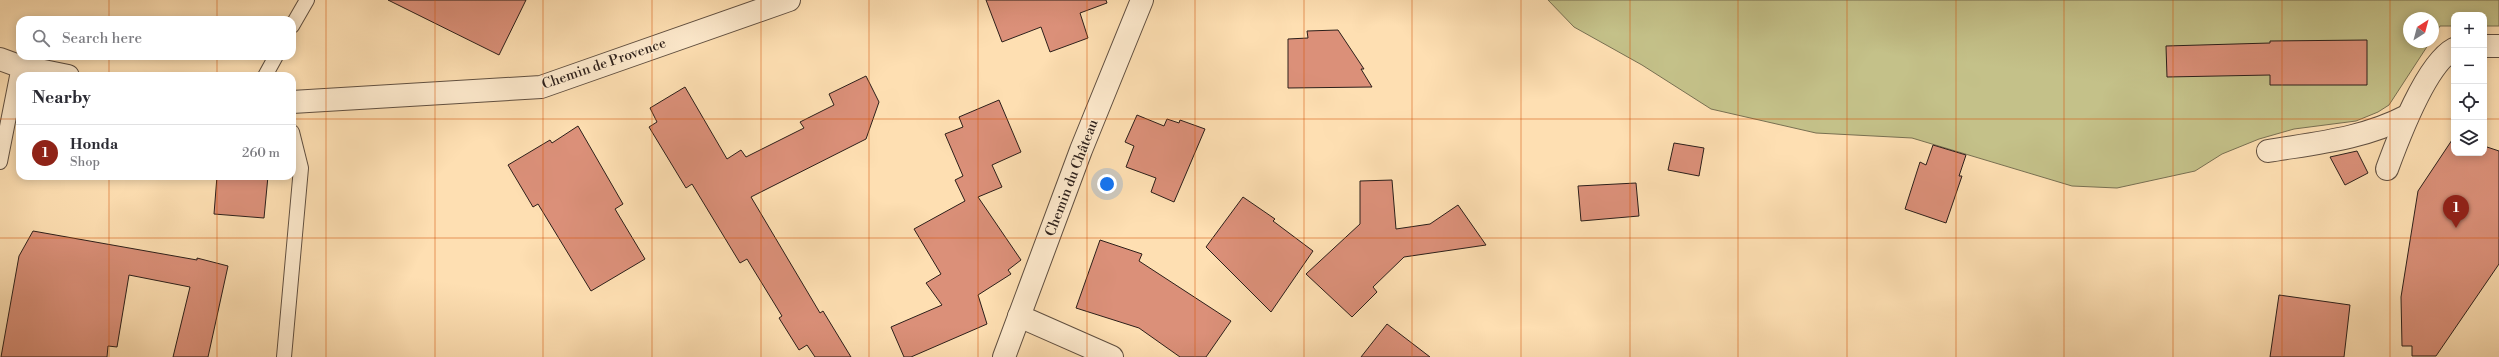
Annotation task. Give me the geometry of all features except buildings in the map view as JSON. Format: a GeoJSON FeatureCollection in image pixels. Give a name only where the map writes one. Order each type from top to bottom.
{"type":"FeatureCollection","features":[{"type":"Feature","properties":{"kind":"street","name":"Chemin de Provence"},"geometry":{"type":"LineString","coordinates":[[296,102],[541,87],[789,0]]}},
{"type":"Feature","properties":{"kind":"street","name":"Chemin du Château"},"geometry":{"type":"LineString","coordinates":[[1004,357],[1081,150],[1142,0]]}},
{"type":"Feature","properties":{"kind":"street"},"geometry":{"type":"LineString","coordinates":[[2487,46],[2499,46]]}},
{"type":"Feature","properties":{"kind":"street"},"geometry":{"type":"LineString","coordinates":[[2387,169],[2407,116],[2442,58],[2451,51]]}},
{"type":"Feature","properties":{"kind":"street"},"geometry":{"type":"LineString","coordinates":[[10,62],[51,72]]}},
{"type":"Feature","properties":{"kind":"street"},"geometry":{"type":"LineString","coordinates":[[2268,151],[2360,135],[2382,129],[2407,116]]}},
{"type":"Feature","properties":{"kind":"street"},"geometry":{"type":"LineString","coordinates":[[1019,316],[1112,357]]}},
{"type":"Feature","properties":{"kind":"lane"},"geometry":{"type":"LineString","coordinates":[[296,19],[307,0]]}},
{"type":"Feature","properties":{"kind":"lane"},"geometry":{"type":"LineString","coordinates":[[267,72],[274,60]]}},
{"type":"Feature","properties":{"kind":"lane"},"geometry":{"type":"LineString","coordinates":[[0,162],[10,62]]}},
{"type":"Feature","properties":{"kind":"lane"},"geometry":{"type":"LineString","coordinates":[[284,357],[301,168],[296,148]]}},
{"type":"Feature","properties":{"kind":"shaded area"},"geometry":{"type":"Polygon","coordinates":[[[1548,0],[2499,0],[2499,26],[2487,26],[2487,12],[2451,12],[2451,26],[2440,26],[2439,28],[2439,12],[2403,12],[2403,48],[2426,48],[2389,105],[2378,112],[2356,121],[2294,129],[2259,139],[2222,154],[2195,171],[2117,188],[2072,186],[1912,138],[1816,133],[1711,109],[1642,65],[1574,27],[1548,0]]]}},
{"type":"Feature","properties":{"kind":"place","name":"Honda"},"geometry":{"type":"Point","coordinates":[2456,228]}}]}
